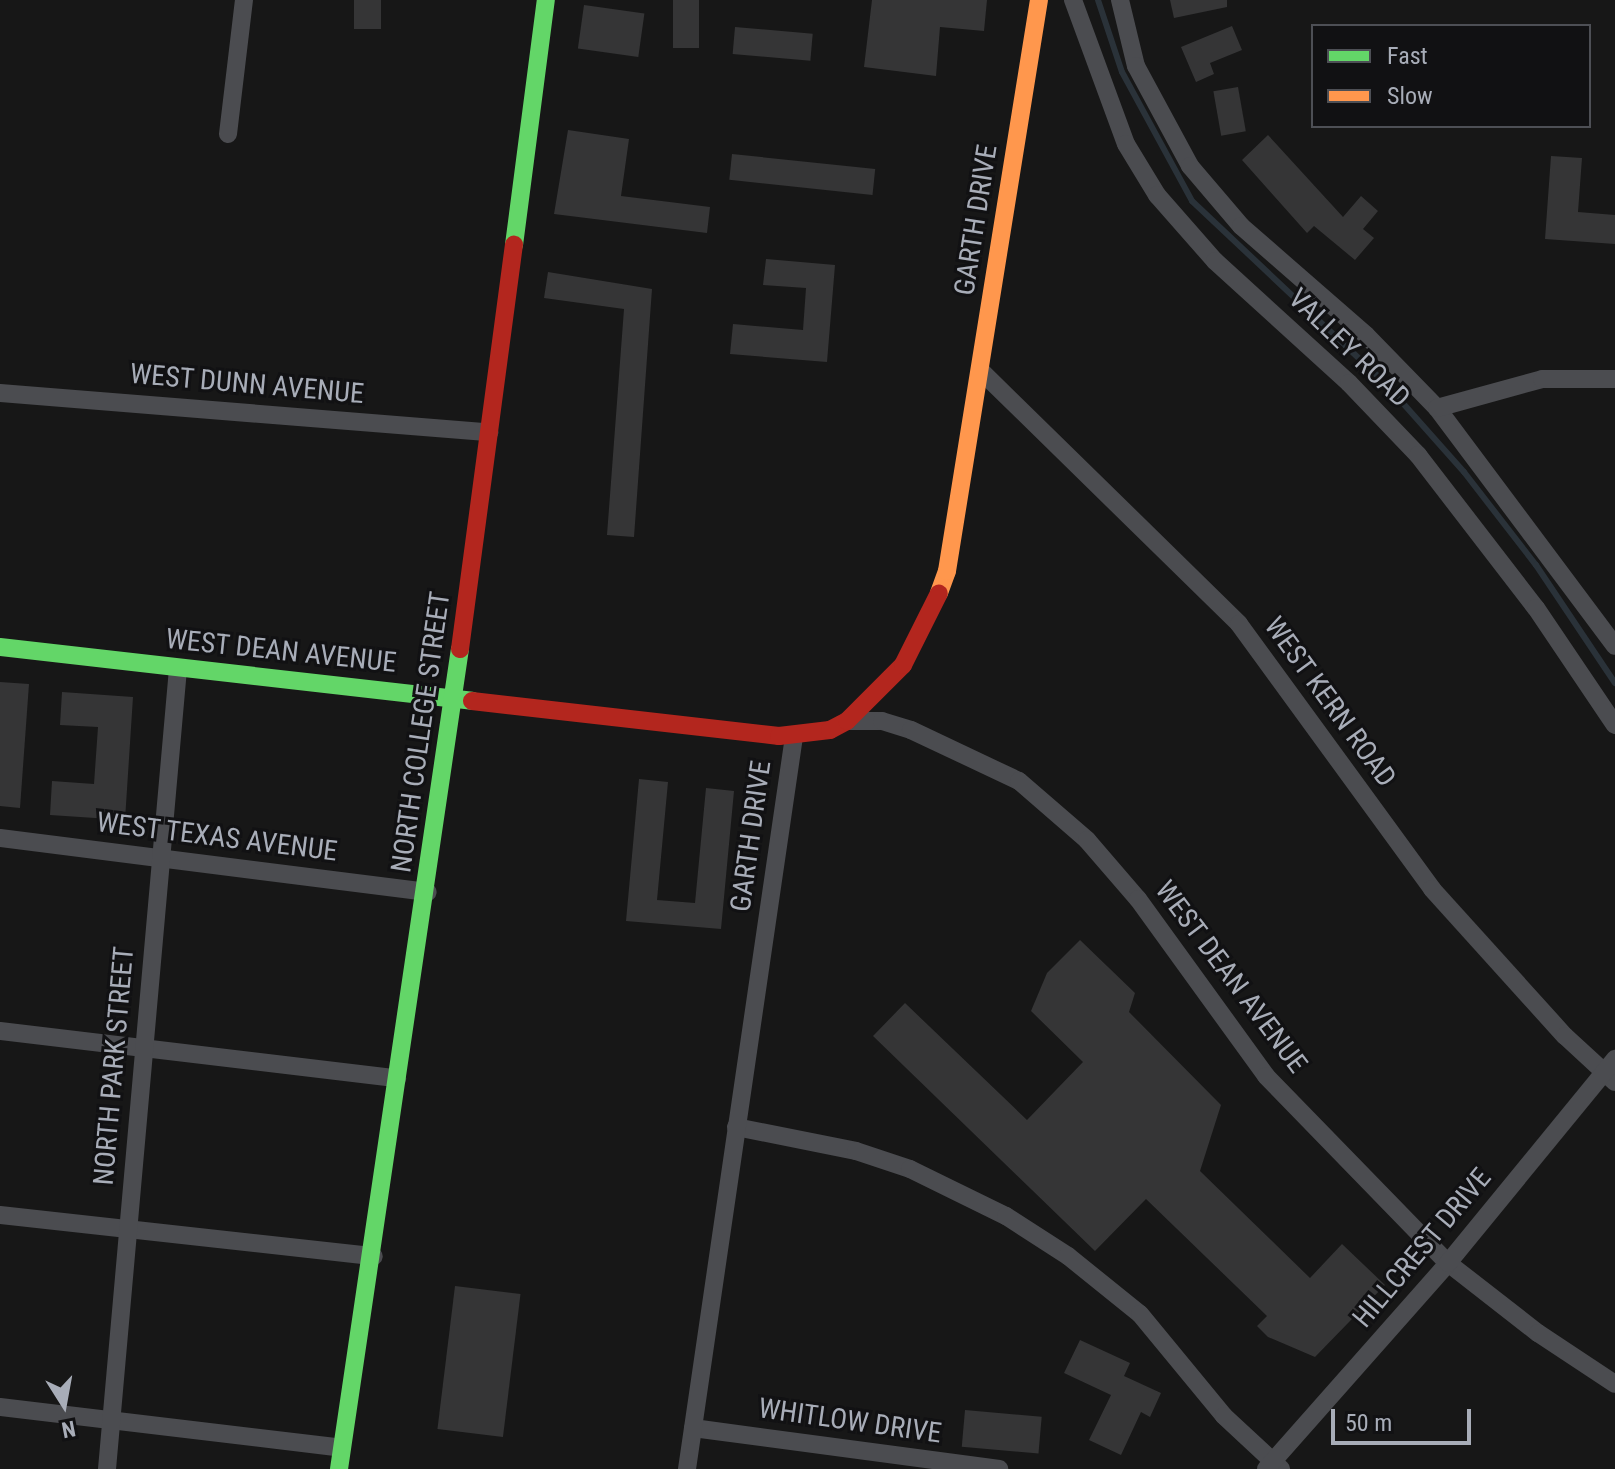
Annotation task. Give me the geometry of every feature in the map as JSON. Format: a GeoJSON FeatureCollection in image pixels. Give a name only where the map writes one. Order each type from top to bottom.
{"type":"FeatureCollection","features":[{"type":"Feature","properties":{"kind":"street"},"geometry":{"type":"LineString","coordinates":[[228,134],[244,0]]}},
{"type":"Feature","properties":{"kind":"street","name":"NORTH COLLEGE STREET"},"geometry":{"type":"LineString","coordinates":[[339,1469],[428,892],[546,0]]}},
{"type":"Feature","properties":{"kind":"street","name":"GARTH DRIVE"},"geometry":{"type":"LineString","coordinates":[[687,1469],[794,736],[830,730],[847,721],[903,665],[928,623],[950,556],[1039,0]]}},
{"type":"Feature","properties":{"kind":"street","name":"VALLEY ROAD"},"geometry":{"type":"LineString","coordinates":[[1073,0],[1126,144],[1157,195],[1215,261],[1418,455],[1536,608],[1615,725]]}},
{"type":"Feature","properties":{"kind":"street"},"geometry":{"type":"LineString","coordinates":[[1120,0],[1136,66],[1190,166],[1241,226],[1366,335],[1437,408],[1615,646]]}},
{"type":"Feature","properties":{"kind":"street","name":"WEST KERN ROAD"},"geometry":{"type":"LineString","coordinates":[[981,371],[1239,624],[1432,889],[1611,1071]]}},
{"type":"Feature","properties":{"kind":"street"},"geometry":{"type":"LineString","coordinates":[[1437,408],[1542,379],[1615,379]]}},
{"type":"Feature","properties":{"kind":"street","name":"WEST DUNN AVENUE"},"geometry":{"type":"LineString","coordinates":[[0,393],[489,432]]}},
{"type":"Feature","properties":{"kind":"street","name":"WEST DEAN AVENUE"},"geometry":{"type":"LineString","coordinates":[[0,647],[794,736]]}},
{"type":"Feature","properties":{"kind":"street","name":"NORTH PARK STREET"},"geometry":{"type":"LineString","coordinates":[[107,1469],[178,669]]}},
{"type":"Feature","properties":{"kind":"street","name":"WEST DEAN AVENUE"},"geometry":{"type":"LineString","coordinates":[[847,721],[882,721],[977,757],[1019,781],[1087,840],[1169,940],[1266,1076],[1448,1263],[1538,1333],[1615,1384]]}},
{"type":"Feature","properties":{"kind":"street","name":"WEST TEXAS AVENUE"},"geometry":{"type":"LineString","coordinates":[[0,838],[428,892]]}},
{"type":"Feature","properties":{"kind":"street"},"geometry":{"type":"LineString","coordinates":[[0,1031],[397,1078]]}},
{"type":"Feature","properties":{"kind":"street","name":"HILLCREST DRIVE"},"geometry":{"type":"LineString","coordinates":[[1274,1467],[1611,1071]]}},
{"type":"Feature","properties":{"kind":"street"},"geometry":{"type":"LineString","coordinates":[[736,1127],[812,1139],[869,1156],[1006,1216],[1068,1256],[1140,1314],[1224,1416],[1274,1467]]}},
{"type":"Feature","properties":{"kind":"street"},"geometry":{"type":"LineString","coordinates":[[0,1215],[374,1256]]}},
{"type":"Feature","properties":{"kind":"street"},"geometry":{"type":"LineString","coordinates":[[0,1407],[342,1448]]}},
{"type":"Feature","properties":{"kind":"street","name":"WHITLOW DRIVE"},"geometry":{"type":"LineString","coordinates":[[693,1428],[999,1469]]}},
{"type":"Feature","properties":{"kind":"building"},"geometry":{"type":"Polygon","coordinates":[[[354,0],[381,0],[381,29],[354,29],[354,0]]]}},
{"type":"Feature","properties":{"kind":"building"},"geometry":{"type":"Polygon","coordinates":[[[673,0],[699,0],[699,48],[673,48],[673,0]]]}},
{"type":"Feature","properties":{"kind":"building"},"geometry":{"type":"Polygon","coordinates":[[[872,0],[987,0],[984,31],[940,27],[936,76],[864,67],[872,0]]]}},
{"type":"Feature","properties":{"kind":"building"},"geometry":{"type":"Polygon","coordinates":[[[1170,0],[1227,0],[1227,7],[1174,18],[1170,0]]]}},
{"type":"Feature","properties":{"kind":"building"},"geometry":{"type":"Polygon","coordinates":[[[584,5],[644,13],[638,57],[578,49],[584,5]]]}},
{"type":"Feature","properties":{"kind":"building"},"geometry":{"type":"Polygon","coordinates":[[[1232,26],[1242,50],[1210,63],[1214,74],[1196,82],[1181,47],[1232,26]]]}},
{"type":"Feature","properties":{"kind":"building"},"geometry":{"type":"Polygon","coordinates":[[[735,27],[813,34],[810,61],[733,54],[735,27]]]}},
{"type":"Feature","properties":{"kind":"building"},"geometry":{"type":"Polygon","coordinates":[[[1238,87],[1246,131],[1221,136],[1213,91],[1238,87]]]}},
{"type":"Feature","properties":{"kind":"building"},"geometry":{"type":"Polygon","coordinates":[[[568,130],[629,139],[621,196],[710,207],[707,233],[554,214],[568,130]]]}},
{"type":"Feature","properties":{"kind":"building"},"geometry":{"type":"Polygon","coordinates":[[[1268,135],[1343,217],[1361,196],[1378,211],[1363,229],[1374,238],[1355,260],[1314,226],[1307,233],[1242,160],[1268,135]]]}},
{"type":"Feature","properties":{"kind":"building"},"geometry":{"type":"Polygon","coordinates":[[[732,154],[875,169],[872,195],[729,180],[732,154]]]}},
{"type":"Feature","properties":{"kind":"building"},"geometry":{"type":"Polygon","coordinates":[[[1551,156],[1582,158],[1578,212],[1615,215],[1615,244],[1545,239],[1551,156]]]}},
{"type":"Feature","properties":{"kind":"building"},"geometry":{"type":"Polygon","coordinates":[[[766,259],[835,265],[827,362],[730,354],[733,324],[803,330],[806,288],[763,285],[766,259]]]}},
{"type":"Feature","properties":{"kind":"building"},"geometry":{"type":"Polygon","coordinates":[[[548,272],[652,289],[634,537],[607,535],[624,309],[544,298],[548,272]]]}},
{"type":"Feature","properties":{"kind":"building"},"geometry":{"type":"Polygon","coordinates":[[[0,682],[29,684],[20,808],[0,806],[0,682]]]}},
{"type":"Feature","properties":{"kind":"building"},"geometry":{"type":"Polygon","coordinates":[[[62,692],[133,697],[125,820],[50,815],[52,781],[94,784],[98,727],[60,725],[62,692]]]}},
{"type":"Feature","properties":{"kind":"building"},"geometry":{"type":"Polygon","coordinates":[[[639,779],[668,782],[657,900],[695,903],[706,788],[734,791],[721,929],[626,921],[639,779]]]}},
{"type":"Feature","properties":{"kind":"building"},"geometry":{"type":"Polygon","coordinates":[[[1080,940],[1135,993],[1129,1012],[1221,1105],[1200,1171],[1310,1278],[1342,1244],[1385,1285],[1315,1357],[1268,1337],[1257,1326],[1267,1316],[1146,1199],[1095,1251],[873,1036],[905,1003],[1027,1120],[1083,1062],[1031,1011],[1047,973],[1080,940]]]}},
{"type":"Feature","properties":{"kind":"building"},"geometry":{"type":"Polygon","coordinates":[[[455,1286],[521,1294],[503,1437],[437,1429],[455,1286]]]}},
{"type":"Feature","properties":{"kind":"building"},"geometry":{"type":"Polygon","coordinates":[[[1080,1340],[1130,1363],[1124,1376],[1161,1393],[1150,1417],[1141,1412],[1121,1455],[1089,1440],[1111,1395],[1064,1373],[1080,1340]]]}},
{"type":"Feature","properties":{"kind":"building"},"geometry":{"type":"Polygon","coordinates":[[[965,1410],[1042,1417],[1038,1454],[962,1447],[965,1410]]]}},
{"type":"Feature","properties":{"kind":"waterway"},"geometry":{"type":"LineString","coordinates":[[1098,0],[1122,72],[1192,201],[1385,383],[1464,472],[1536,565],[1615,683]]}},
{"type":"Feature","properties":{"kind":"traffic: fast"},"geometry":{"type":"LineString","coordinates":[[514,245],[546,0]]}},
{"type":"Feature","properties":{"kind":"traffic: fast"},"geometry":{"type":"LineString","coordinates":[[0,647],[472,701]]}},
{"type":"Feature","properties":{"kind":"traffic: fast"},"geometry":{"type":"LineString","coordinates":[[339,1469],[460,649]]}},
{"type":"Feature","properties":{"kind":"traffic: slow"},"geometry":{"type":"LineString","coordinates":[[939,593],[947,571],[1039,0]]}},
{"type":"Feature","properties":{"kind":"traffic: jam"},"geometry":{"type":"LineString","coordinates":[[460,649],[514,245]]}},
{"type":"Feature","properties":{"kind":"traffic: jam"},"geometry":{"type":"LineString","coordinates":[[472,701],[779,736],[830,730],[847,721],[903,665],[939,593]]}}]}
